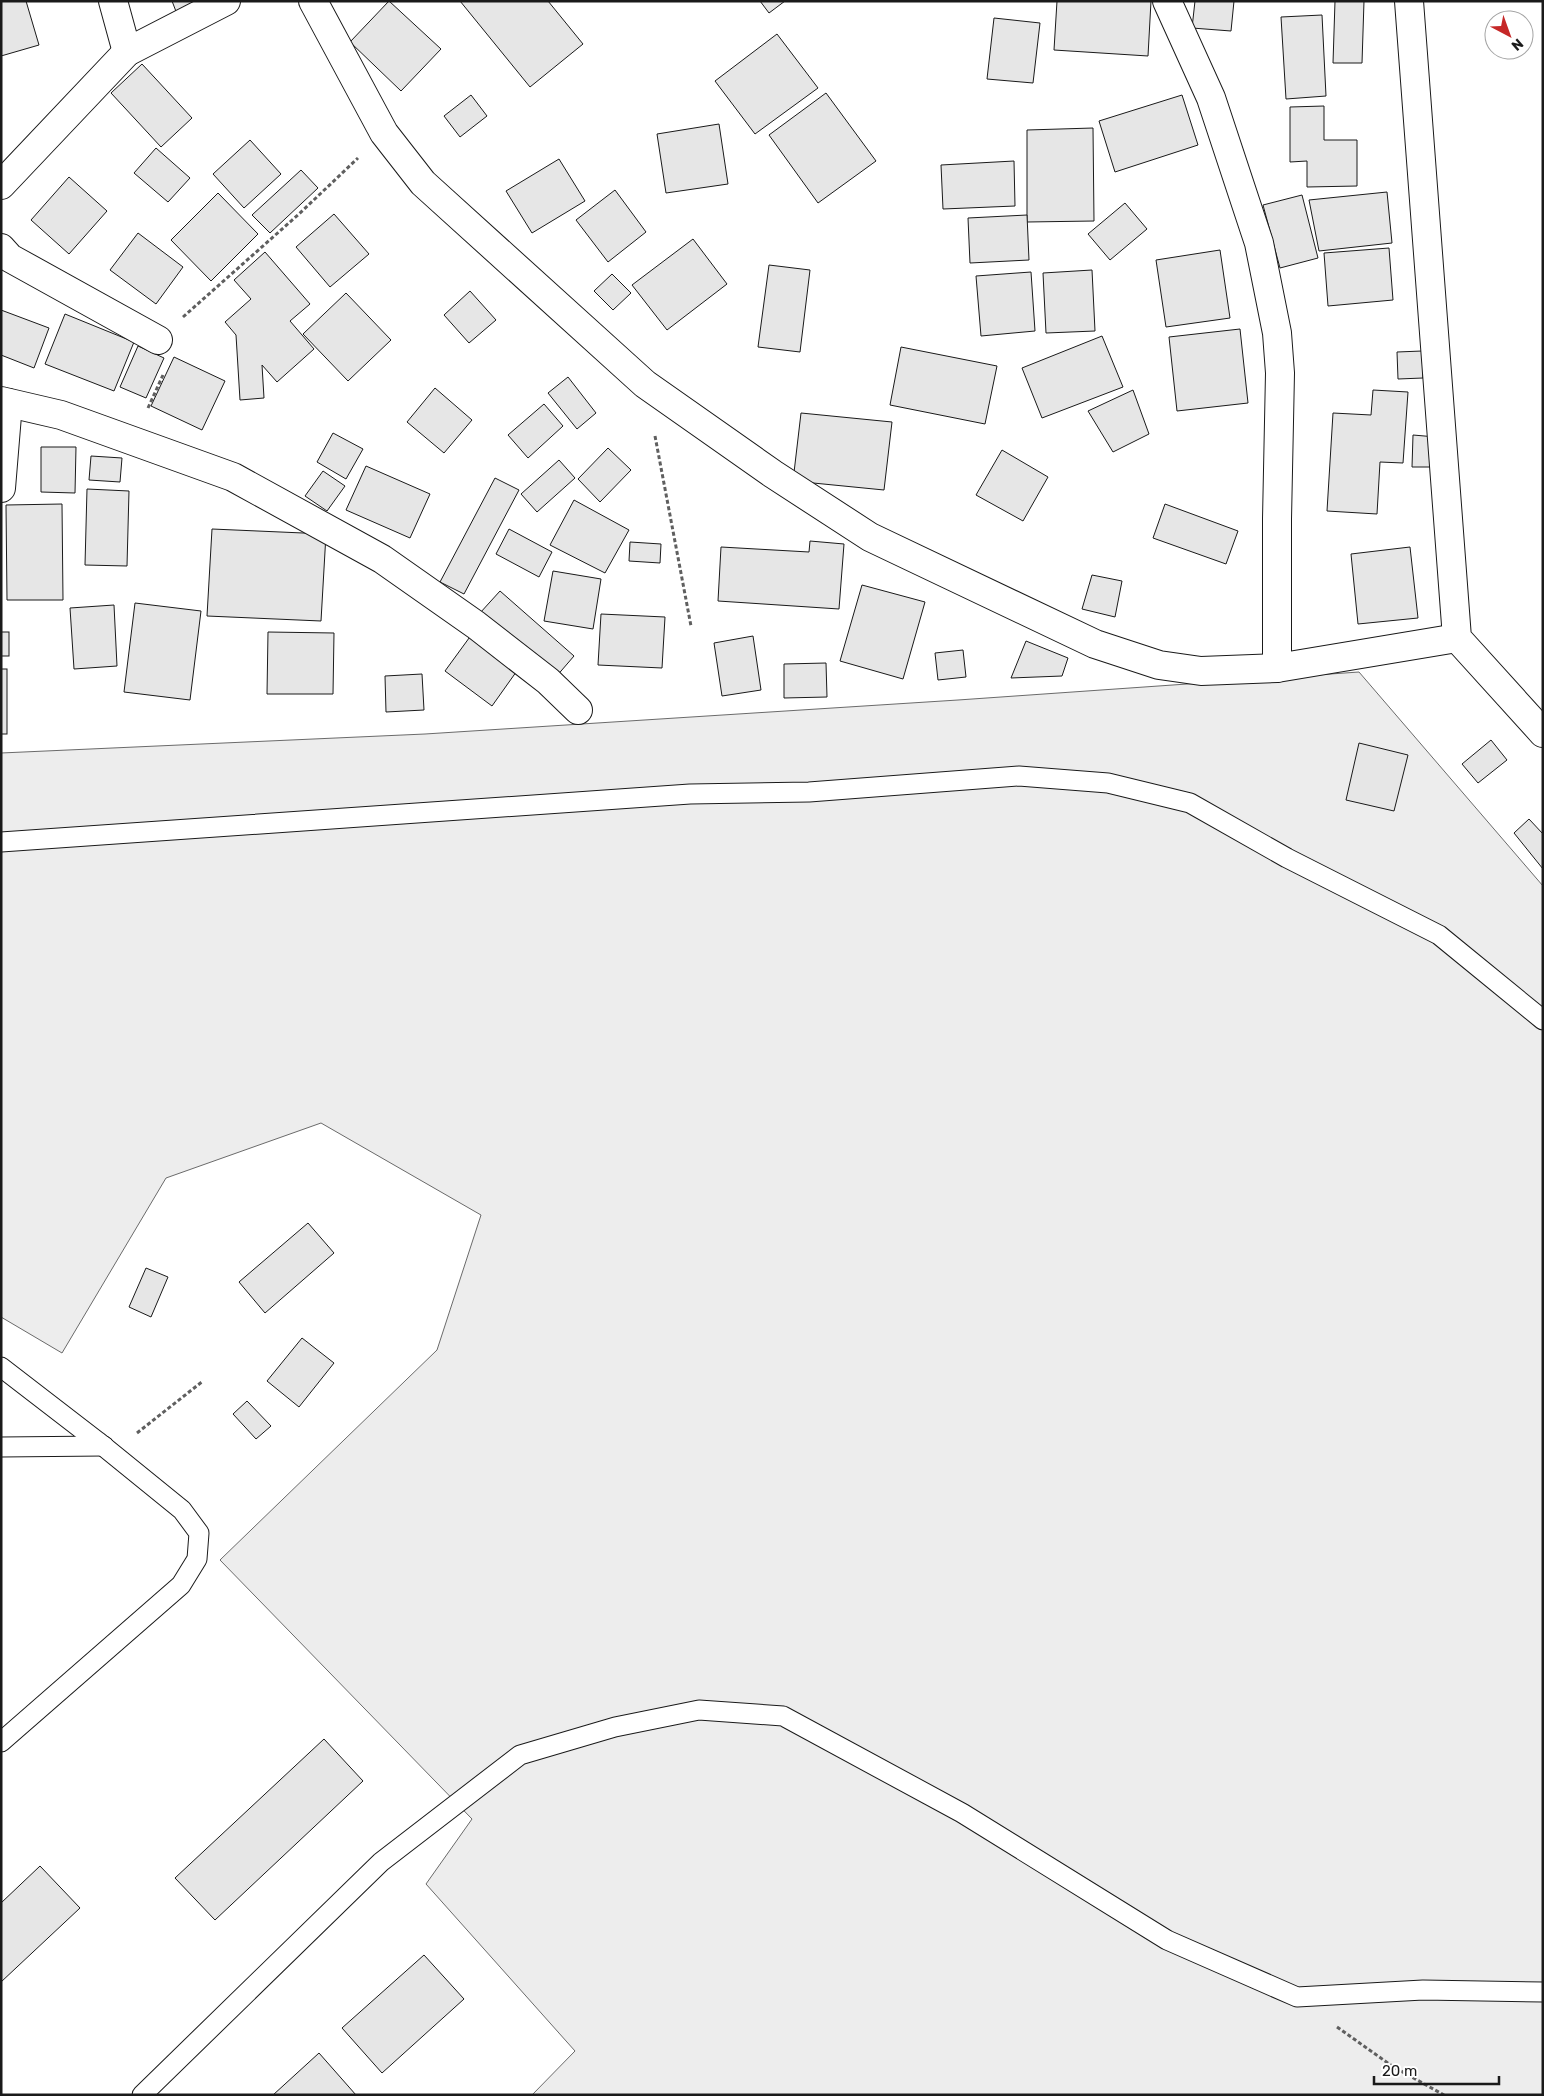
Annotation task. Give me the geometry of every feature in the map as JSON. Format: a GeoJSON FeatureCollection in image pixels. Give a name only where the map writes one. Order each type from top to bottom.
{"type":"FeatureCollection","features":[{"type":"Feature","properties":{"kind":"street"},"geometry":{"type":"LineString","coordinates":[[113,1],[127,52]]}},
{"type":"Feature","properties":{"kind":"street"},"geometry":{"type":"LineString","coordinates":[[1,184],[127,52],[226,1]]}},
{"type":"Feature","properties":{"kind":"street"},"geometry":{"type":"LineString","coordinates":[[314,1],[384,134],[423,183],[645,384],[772,474],[870,537],[1095,644],[1159,665],[1201,671],[1277,668],[1457,638]]}},
{"type":"Feature","properties":{"kind":"street"},"geometry":{"type":"LineString","coordinates":[[1167,1],[1212,98],[1259,243],[1278,333],[1280,373],[1277,519],[1277,668]]}},
{"type":"Feature","properties":{"kind":"street"},"geometry":{"type":"LineString","coordinates":[[1409,1],[1457,638],[1543,733]]}},
{"type":"Feature","properties":{"kind":"street"},"geometry":{"type":"LineString","coordinates":[[1,248],[10,258],[158,340]]}},
{"type":"Feature","properties":{"kind":"street"},"geometry":{"type":"LineString","coordinates":[[1,488],[5,402],[61,414],[233,477],[382,559],[476,625],[548,682],[578,710]]}},
{"type":"Feature","properties":{"kind":"lane"},"geometry":{"type":"LineString","coordinates":[[1,842],[690,794],[809,792],[1019,776],[1108,783],[1190,803],[1287,858],[1439,935],[1543,1020]]}},
{"type":"Feature","properties":{"kind":"lane"},"geometry":{"type":"LineString","coordinates":[[1,1367],[104,1446],[182,1510],[199,1533],[198,1559],[181,1585],[1,1742]]}},
{"type":"Feature","properties":{"kind":"lane"},"geometry":{"type":"LineString","coordinates":[[1,1447],[104,1446]]}},
{"type":"Feature","properties":{"kind":"lane"},"geometry":{"type":"LineString","coordinates":[[142,2095],[381,1862],[520,1754],[616,1727],[700,1710],[783,1716],[962,1813],[1167,1940],[1297,1997],[1423,1990],[1543,1992]]}},
{"type":"Feature","properties":{"kind":"path"},"geometry":{"type":"LineString","coordinates":[[133,440],[176,348],[158,340],[299,214],[384,134]]}},
{"type":"Feature","properties":{"kind":"path"},"geometry":{"type":"LineString","coordinates":[[645,384],[691,626]]}},
{"type":"Feature","properties":{"kind":"path"},"geometry":{"type":"LineString","coordinates":[[104,1446],[136,1433],[203,1381]]}},
{"type":"Feature","properties":{"kind":"path"},"geometry":{"type":"LineString","coordinates":[[1297,1997],[1392,2066],[1444,2095]]}},
{"type":"Feature","properties":{"kind":"shaded area"},"geometry":{"type":"Polygon","coordinates":[[[1359,672],[1543,886],[1543,2095],[532,2095],[575,2051],[426,1884],[472,1819],[220,1560],[437,1350],[481,1215],[321,1123],[166,1178],[62,1353],[1,1317],[1,753],[425,734],[1359,672]]]}},
{"type":"Feature","properties":{"kind":"building"},"geometry":{"type":"Polygon","coordinates":[[[1,1],[26,1],[39,45],[1,56],[1,1]]]}},
{"type":"Feature","properties":{"kind":"building"},"geometry":{"type":"Polygon","coordinates":[[[172,1],[212,1],[177,14],[172,1]]]}},
{"type":"Feature","properties":{"kind":"building"},"geometry":{"type":"Polygon","coordinates":[[[389,1],[441,49],[401,91],[350,42],[389,1]]]}},
{"type":"Feature","properties":{"kind":"building"},"geometry":{"type":"Polygon","coordinates":[[[460,1],[548,1],[583,44],[530,87],[460,1]]]}},
{"type":"Feature","properties":{"kind":"building"},"geometry":{"type":"Polygon","coordinates":[[[760,1],[785,1],[769,13],[760,1]]]}},
{"type":"Feature","properties":{"kind":"building"},"geometry":{"type":"Polygon","coordinates":[[[1057,1],[1151,1],[1148,56],[1054,50],[1057,1]]]}},
{"type":"Feature","properties":{"kind":"building"},"geometry":{"type":"Polygon","coordinates":[[[1195,1],[1234,1],[1231,31],[1192,28],[1195,1]]]}},
{"type":"Feature","properties":{"kind":"building"},"geometry":{"type":"Polygon","coordinates":[[[1335,1],[1364,1],[1362,63],[1333,63],[1335,1]]]}},
{"type":"Feature","properties":{"kind":"building"},"geometry":{"type":"Polygon","coordinates":[[[1322,15],[1326,96],[1286,99],[1281,17],[1322,15]]]}},
{"type":"Feature","properties":{"kind":"building"},"geometry":{"type":"Polygon","coordinates":[[[994,18],[1040,23],[1033,83],[987,79],[994,18]]]}},
{"type":"Feature","properties":{"kind":"building"},"geometry":{"type":"Polygon","coordinates":[[[777,34],[818,88],[755,134],[715,81],[777,34]]]}},
{"type":"Feature","properties":{"kind":"building"},"geometry":{"type":"Polygon","coordinates":[[[142,64],[192,118],[161,147],[111,93],[142,64]]]}},
{"type":"Feature","properties":{"kind":"building"},"geometry":{"type":"Polygon","coordinates":[[[826,93],[876,161],[818,203],[769,135],[826,93]]]}},
{"type":"Feature","properties":{"kind":"building"},"geometry":{"type":"Polygon","coordinates":[[[471,95],[487,116],[460,137],[444,116],[471,95]]]}},
{"type":"Feature","properties":{"kind":"building"},"geometry":{"type":"Polygon","coordinates":[[[1182,95],[1198,145],[1115,172],[1099,121],[1182,95]]]}},
{"type":"Feature","properties":{"kind":"building"},"geometry":{"type":"Polygon","coordinates":[[[1324,106],[1324,140],[1357,140],[1357,186],[1307,187],[1307,161],[1290,162],[1290,107],[1324,106]]]}},
{"type":"Feature","properties":{"kind":"building"},"geometry":{"type":"Polygon","coordinates":[[[719,124],[728,184],[666,193],[657,134],[719,124]]]}},
{"type":"Feature","properties":{"kind":"building"},"geometry":{"type":"Polygon","coordinates":[[[1093,128],[1094,221],[1027,222],[1027,130],[1093,128]]]}},
{"type":"Feature","properties":{"kind":"building"},"geometry":{"type":"Polygon","coordinates":[[[250,140],[281,174],[244,208],[213,174],[250,140]]]}},
{"type":"Feature","properties":{"kind":"building"},"geometry":{"type":"Polygon","coordinates":[[[156,148],[190,178],[168,202],[134,173],[156,148]]]}},
{"type":"Feature","properties":{"kind":"building"},"geometry":{"type":"Polygon","coordinates":[[[559,159],[585,201],[532,233],[506,191],[559,159]]]}},
{"type":"Feature","properties":{"kind":"building"},"geometry":{"type":"Polygon","coordinates":[[[1014,161],[1015,206],[943,209],[941,165],[1014,161]]]}},
{"type":"Feature","properties":{"kind":"building"},"geometry":{"type":"Polygon","coordinates":[[[301,170],[318,188],[270,233],[252,215],[301,170]]]}},
{"type":"Feature","properties":{"kind":"building"},"geometry":{"type":"Polygon","coordinates":[[[69,177],[107,211],[69,254],[31,220],[69,177]]]}},
{"type":"Feature","properties":{"kind":"building"},"geometry":{"type":"Polygon","coordinates":[[[615,190],[646,232],[608,262],[576,220],[615,190]]]}},
{"type":"Feature","properties":{"kind":"building"},"geometry":{"type":"Polygon","coordinates":[[[1387,192],[1392,243],[1319,251],[1309,200],[1387,192]]]}},
{"type":"Feature","properties":{"kind":"building"},"geometry":{"type":"Polygon","coordinates":[[[218,193],[258,234],[211,281],[171,240],[218,193]]]}},
{"type":"Feature","properties":{"kind":"building"},"geometry":{"type":"Polygon","coordinates":[[[1302,195],[1318,258],[1280,268],[1263,205],[1302,195]]]}},
{"type":"Feature","properties":{"kind":"building"},"geometry":{"type":"Polygon","coordinates":[[[1125,203],[1147,229],[1110,260],[1088,234],[1125,203]]]}},
{"type":"Feature","properties":{"kind":"building"},"geometry":{"type":"Polygon","coordinates":[[[334,214],[369,254],[330,287],[296,247],[334,214]]]}},
{"type":"Feature","properties":{"kind":"building"},"geometry":{"type":"Polygon","coordinates":[[[1027,215],[1029,260],[970,263],[968,218],[1027,215]]]}},
{"type":"Feature","properties":{"kind":"building"},"geometry":{"type":"Polygon","coordinates":[[[138,233],[183,267],[156,304],[110,270],[138,233]]]}},
{"type":"Feature","properties":{"kind":"building"},"geometry":{"type":"Polygon","coordinates":[[[693,239],[727,284],[667,330],[632,285],[693,239]]]}},
{"type":"Feature","properties":{"kind":"building"},"geometry":{"type":"Polygon","coordinates":[[[1389,248],[1393,300],[1328,306],[1324,253],[1389,248]]]}},
{"type":"Feature","properties":{"kind":"building"},"geometry":{"type":"Polygon","coordinates":[[[1220,250],[1230,318],[1166,327],[1156,260],[1220,250]]]}},
{"type":"Feature","properties":{"kind":"building"},"geometry":{"type":"Polygon","coordinates":[[[265,252],[310,304],[290,321],[314,349],[277,382],[262,365],[264,398],[240,400],[236,335],[225,322],[251,299],[234,280],[265,252]]]}},
{"type":"Feature","properties":{"kind":"building"},"geometry":{"type":"Polygon","coordinates":[[[769,265],[810,270],[800,352],[758,347],[769,265]]]}},
{"type":"Feature","properties":{"kind":"building"},"geometry":{"type":"Polygon","coordinates":[[[1092,270],[1095,331],[1046,333],[1043,273],[1092,270]]]}},
{"type":"Feature","properties":{"kind":"building"},"geometry":{"type":"Polygon","coordinates":[[[1031,272],[1035,331],[981,336],[976,276],[1031,272]]]}},
{"type":"Feature","properties":{"kind":"building"},"geometry":{"type":"Polygon","coordinates":[[[612,274],[631,293],[613,310],[594,291],[612,274]]]}},
{"type":"Feature","properties":{"kind":"building"},"geometry":{"type":"Polygon","coordinates":[[[470,291],[496,320],[469,343],[444,315],[470,291]]]}},
{"type":"Feature","properties":{"kind":"building"},"geometry":{"type":"Polygon","coordinates":[[[346,293],[391,340],[348,381],[303,334],[346,293]]]}},
{"type":"Feature","properties":{"kind":"building"},"geometry":{"type":"Polygon","coordinates":[[[1,310],[49,328],[34,368],[1,355],[1,310]]]}},
{"type":"Feature","properties":{"kind":"building"},"geometry":{"type":"Polygon","coordinates":[[[65,314],[134,342],[114,391],[45,364],[65,314]]]}},
{"type":"Feature","properties":{"kind":"building"},"geometry":{"type":"Polygon","coordinates":[[[1240,329],[1248,403],[1177,411],[1169,337],[1240,329]]]}},
{"type":"Feature","properties":{"kind":"building"},"geometry":{"type":"Polygon","coordinates":[[[1102,336],[1123,387],[1042,418],[1022,368],[1102,336]]]}},
{"type":"Feature","properties":{"kind":"building"},"geometry":{"type":"Polygon","coordinates":[[[138,346],[164,358],[146,398],[120,387],[138,346]]]}},
{"type":"Feature","properties":{"kind":"building"},"geometry":{"type":"Polygon","coordinates":[[[901,347],[997,366],[985,424],[890,405],[901,347]]]}},
{"type":"Feature","properties":{"kind":"building"},"geometry":{"type":"Polygon","coordinates":[[[1422,351],[1423,378],[1398,379],[1397,352],[1422,351]]]}},
{"type":"Feature","properties":{"kind":"building"},"geometry":{"type":"Polygon","coordinates":[[[174,357],[225,381],[202,430],[151,406],[174,357]]]}},
{"type":"Feature","properties":{"kind":"building"},"geometry":{"type":"Polygon","coordinates":[[[568,377],[596,413],[577,429],[548,393],[568,377]]]}},
{"type":"Feature","properties":{"kind":"building"},"geometry":{"type":"Polygon","coordinates":[[[435,388],[472,420],[444,453],[407,422],[435,388]]]}},
{"type":"Feature","properties":{"kind":"building"},"geometry":{"type":"Polygon","coordinates":[[[1133,390],[1149,434],[1113,452],[1088,411],[1133,390]]]}},
{"type":"Feature","properties":{"kind":"building"},"geometry":{"type":"Polygon","coordinates":[[[1373,390],[1408,392],[1403,463],[1380,462],[1377,514],[1327,511],[1333,413],[1371,415],[1373,390]]]}},
{"type":"Feature","properties":{"kind":"building"},"geometry":{"type":"Polygon","coordinates":[[[544,404],[563,426],[528,458],[508,435],[544,404]]]}},
{"type":"Feature","properties":{"kind":"building"},"geometry":{"type":"Polygon","coordinates":[[[801,413],[892,422],[884,490],[793,481],[801,413]]]}},
{"type":"Feature","properties":{"kind":"building"},"geometry":{"type":"Polygon","coordinates":[[[333,433],[363,449],[346,479],[317,462],[333,433]]]}},
{"type":"Feature","properties":{"kind":"building"},"geometry":{"type":"Polygon","coordinates":[[[1413,435],[1436,437],[1434,467],[1412,467],[1413,435]]]}},
{"type":"Feature","properties":{"kind":"building"},"geometry":{"type":"Polygon","coordinates":[[[41,447],[76,447],[75,493],[41,492],[41,447]]]}},
{"type":"Feature","properties":{"kind":"building"},"geometry":{"type":"Polygon","coordinates":[[[608,448],[631,470],[600,502],[578,479],[608,448]]]}},
{"type":"Feature","properties":{"kind":"building"},"geometry":{"type":"Polygon","coordinates":[[[1002,450],[1048,477],[1023,521],[976,495],[1002,450]]]}},
{"type":"Feature","properties":{"kind":"building"},"geometry":{"type":"Polygon","coordinates":[[[91,456],[122,458],[120,482],[89,480],[91,456]]]}},
{"type":"Feature","properties":{"kind":"building"},"geometry":{"type":"Polygon","coordinates":[[[559,460],[575,478],[537,512],[521,494],[559,460]]]}},
{"type":"Feature","properties":{"kind":"building"},"geometry":{"type":"Polygon","coordinates":[[[366,466],[430,494],[410,538],[346,510],[366,466]]]}},
{"type":"Feature","properties":{"kind":"building"},"geometry":{"type":"Polygon","coordinates":[[[323,471],[345,486],[327,511],[305,496],[323,471]]]}},
{"type":"Feature","properties":{"kind":"building"},"geometry":{"type":"Polygon","coordinates":[[[495,478],[519,490],[464,594],[440,582],[495,478]]]}},
{"type":"Feature","properties":{"kind":"building"},"geometry":{"type":"Polygon","coordinates":[[[87,489],[129,491],[127,566],[85,565],[87,489]]]}},
{"type":"Feature","properties":{"kind":"building"},"geometry":{"type":"Polygon","coordinates":[[[574,500],[629,530],[605,573],[550,545],[574,500]]]}},
{"type":"Feature","properties":{"kind":"building"},"geometry":{"type":"Polygon","coordinates":[[[62,504],[63,600],[7,600],[6,505],[62,504]]]}},
{"type":"Feature","properties":{"kind":"building"},"geometry":{"type":"Polygon","coordinates":[[[1165,504],[1238,531],[1226,564],[1153,538],[1165,504]]]}},
{"type":"Feature","properties":{"kind":"building"},"geometry":{"type":"Polygon","coordinates":[[[212,529],[326,534],[321,621],[207,616],[212,529]]]}},
{"type":"Feature","properties":{"kind":"building"},"geometry":{"type":"Polygon","coordinates":[[[509,529],[552,552],[539,577],[496,554],[509,529]]]}},
{"type":"Feature","properties":{"kind":"building"},"geometry":{"type":"Polygon","coordinates":[[[810,541],[844,544],[839,609],[718,601],[721,547],[809,552],[810,541]]]}},
{"type":"Feature","properties":{"kind":"building"},"geometry":{"type":"Polygon","coordinates":[[[630,542],[661,544],[660,563],[629,561],[630,542]]]}},
{"type":"Feature","properties":{"kind":"building"},"geometry":{"type":"Polygon","coordinates":[[[1410,547],[1418,618],[1358,624],[1351,554],[1410,547]]]}},
{"type":"Feature","properties":{"kind":"building"},"geometry":{"type":"Polygon","coordinates":[[[553,571],[601,579],[593,629],[544,621],[553,571]]]}},
{"type":"Feature","properties":{"kind":"building"},"geometry":{"type":"Polygon","coordinates":[[[1092,575],[1122,581],[1115,617],[1082,609],[1092,575]]]}},
{"type":"Feature","properties":{"kind":"building"},"geometry":{"type":"Polygon","coordinates":[[[862,585],[925,602],[903,679],[840,661],[862,585]]]}},
{"type":"Feature","properties":{"kind":"building"},"geometry":{"type":"Polygon","coordinates":[[[500,591],[574,656],[555,678],[480,613],[500,591]]]}},
{"type":"Feature","properties":{"kind":"building"},"geometry":{"type":"Polygon","coordinates":[[[135,603],[201,611],[190,700],[124,692],[135,603]]]}},
{"type":"Feature","properties":{"kind":"building"},"geometry":{"type":"Polygon","coordinates":[[[114,605],[117,666],[74,669],[70,608],[114,605]]]}},
{"type":"Feature","properties":{"kind":"building"},"geometry":{"type":"Polygon","coordinates":[[[601,614],[665,617],[662,668],[598,665],[601,614]]]}},
{"type":"Feature","properties":{"kind":"building"},"geometry":{"type":"Polygon","coordinates":[[[1,632],[9,632],[9,656],[1,656],[1,632]]]}},
{"type":"Feature","properties":{"kind":"building"},"geometry":{"type":"Polygon","coordinates":[[[268,632],[334,633],[333,694],[267,694],[268,632]]]}},
{"type":"Feature","properties":{"kind":"building"},"geometry":{"type":"Polygon","coordinates":[[[472,634],[519,668],[492,706],[445,671],[472,634]]]}},
{"type":"Feature","properties":{"kind":"building"},"geometry":{"type":"Polygon","coordinates":[[[753,636],[761,690],[722,696],[714,643],[753,636]]]}},
{"type":"Feature","properties":{"kind":"building"},"geometry":{"type":"Polygon","coordinates":[[[1026,641],[1068,658],[1062,676],[1011,678],[1026,641]]]}},
{"type":"Feature","properties":{"kind":"building"},"geometry":{"type":"Polygon","coordinates":[[[963,650],[966,677],[938,680],[935,653],[963,650]]]}},
{"type":"Feature","properties":{"kind":"building"},"geometry":{"type":"Polygon","coordinates":[[[826,663],[827,697],[784,698],[784,664],[826,663]]]}},
{"type":"Feature","properties":{"kind":"building"},"geometry":{"type":"Polygon","coordinates":[[[1,669],[7,669],[7,734],[1,734],[1,669]]]}},
{"type":"Feature","properties":{"kind":"building"},"geometry":{"type":"Polygon","coordinates":[[[422,674],[424,710],[386,712],[385,676],[422,674]]]}},
{"type":"Feature","properties":{"kind":"building"},"geometry":{"type":"Polygon","coordinates":[[[1491,740],[1507,760],[1478,783],[1462,764],[1491,740]]]}},
{"type":"Feature","properties":{"kind":"building"},"geometry":{"type":"Polygon","coordinates":[[[1359,743],[1408,755],[1394,811],[1346,800],[1359,743]]]}},
{"type":"Feature","properties":{"kind":"building"},"geometry":{"type":"Polygon","coordinates":[[[1529,819],[1543,834],[1543,869],[1514,833],[1529,819]]]}},
{"type":"Feature","properties":{"kind":"building"},"geometry":{"type":"Polygon","coordinates":[[[308,1223],[334,1253],[265,1313],[239,1282],[308,1223]]]}},
{"type":"Feature","properties":{"kind":"building"},"geometry":{"type":"Polygon","coordinates":[[[146,1268],[168,1277],[151,1317],[129,1307],[146,1268]]]}},
{"type":"Feature","properties":{"kind":"building"},"geometry":{"type":"Polygon","coordinates":[[[302,1338],[334,1363],[299,1407],[267,1381],[302,1338]]]}},
{"type":"Feature","properties":{"kind":"building"},"geometry":{"type":"Polygon","coordinates":[[[247,1401],[271,1426],[256,1439],[233,1414],[247,1401]]]}},
{"type":"Feature","properties":{"kind":"building"},"geometry":{"type":"Polygon","coordinates":[[[324,1739],[363,1781],[215,1920],[175,1878],[324,1739]]]}},
{"type":"Feature","properties":{"kind":"building"},"geometry":{"type":"Polygon","coordinates":[[[40,1866],[80,1908],[1,1982],[1,1903],[40,1866]]]}},
{"type":"Feature","properties":{"kind":"building"},"geometry":{"type":"Polygon","coordinates":[[[424,1955],[464,1999],[382,2073],[342,2028],[424,1955]]]}},
{"type":"Feature","properties":{"kind":"building"},"geometry":{"type":"Polygon","coordinates":[[[319,2053],[356,2095],[273,2095],[319,2053]]]}}]}
